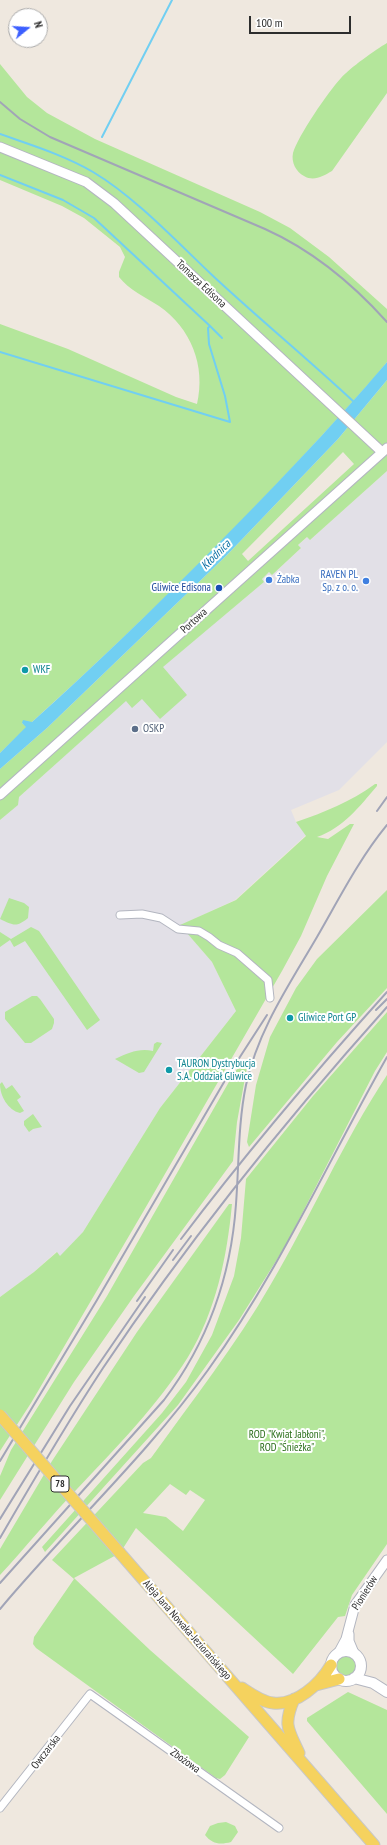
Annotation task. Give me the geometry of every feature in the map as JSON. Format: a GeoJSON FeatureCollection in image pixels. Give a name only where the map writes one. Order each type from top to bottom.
{"type":"FeatureCollection","features":[{"type":"Feature","properties":{"kind":"main road","name":"Aleja Jana Nowaka-Jeziorańskiego"},"geometry":{"type":"LineString","coordinates":[[0,1415],[374,1845]]}},
{"type":"Feature","properties":{"kind":"main road"},"geometry":{"type":"LineString","coordinates":[[316,1685],[331,1665],[333,1657],[339,1652],[346,1651],[354,1653],[359,1659],[364,1673],[373,1683],[387,1692]]}},
{"type":"Feature","properties":{"kind":"main road"},"geometry":{"type":"LineString","coordinates":[[331,1665],[333,1674],[339,1679],[347,1681],[354,1678],[359,1672],[361,1664]]}},
{"type":"Feature","properties":{"kind":"main road"},"geometry":{"type":"LineString","coordinates":[[354,1678],[373,1683]]}},
{"type":"Feature","properties":{"kind":"main road"},"geometry":{"type":"LineString","coordinates":[[233,1682],[266,1702],[278,1704],[294,1699],[316,1685],[339,1679]]}},
{"type":"Feature","properties":{"kind":"main road"},"geometry":{"type":"LineString","coordinates":[[294,1699],[288,1712],[287,1725],[305,1765]]}},
{"type":"Feature","properties":{"kind":"street","name":"Tomasza Edisona"},"geometry":{"type":"LineString","coordinates":[[0,148],[86,182],[114,203],[360,430],[384,450]]}},
{"type":"Feature","properties":{"kind":"street","name":"Portowa"},"geometry":{"type":"LineString","coordinates":[[0,795],[384,450]]}},
{"type":"Feature","properties":{"kind":"street"},"geometry":{"type":"LineString","coordinates":[[120,915],[142,914],[161,918],[178,929],[199,931],[219,946],[238,952],[268,980],[270,998]]}},
{"type":"Feature","properties":{"kind":"street","name":"Pionierów"},"geometry":{"type":"LineString","coordinates":[[339,1652],[346,1639],[352,1613],[359,1598],[387,1560]]}},
{"type":"Feature","properties":{"kind":"street","name":"Pionierów"},"geometry":{"type":"LineString","coordinates":[[349,1630],[349,1641],[354,1653]]}},
{"type":"Feature","properties":{"kind":"street","name":"Owczarska"},"geometry":{"type":"LineString","coordinates":[[0,1808],[90,1694]]}},
{"type":"Feature","properties":{"kind":"street","name":"Zbożowa"},"geometry":{"type":"LineString","coordinates":[[90,1694],[279,1828]]}},
{"type":"Feature","properties":{"kind":"shaded area"},"geometry":{"type":"Polygon","coordinates":[[[387,471],[387,742],[339,790],[291,810],[296,822],[306,835],[235,900],[181,925],[212,962],[236,1011],[160,1108],[83,1232],[60,1257],[56,1252],[34,1272],[0,1297],[0,820],[17,805],[19,797],[162,667],[264,582],[262,579],[269,572],[272,575],[301,548],[298,545],[308,537],[310,540],[387,471]]]}},
{"type":"Feature","properties":{"kind":"green space"},"geometry":{"type":"Polygon","coordinates":[[[387,43],[387,93],[332,171],[315,178],[308,178],[301,174],[293,163],[293,153],[314,114],[345,74],[363,59],[387,43]]]}},
{"type":"Feature","properties":{"kind":"green space"},"geometry":{"type":"Polygon","coordinates":[[[0,64],[27,97],[47,113],[95,139],[260,212],[290,228],[329,257],[387,309],[387,362],[333,424],[250,512],[164,598],[77,681],[32,722],[22,723],[27,727],[0,753],[0,324],[68,349],[176,397],[197,404],[199,376],[193,349],[180,325],[159,306],[132,290],[119,277],[119,272],[125,257],[120,247],[84,218],[62,206],[0,180],[0,64]]]}},
{"type":"Feature","properties":{"kind":"green space"},"geometry":{"type":"Polygon","coordinates":[[[387,380],[387,471],[310,540],[307,537],[298,545],[301,548],[272,575],[269,572],[262,579],[264,582],[163,667],[187,695],[160,719],[142,699],[132,708],[126,701],[19,797],[18,805],[0,820],[0,769],[47,728],[227,555],[338,439],[387,380]],[[343,452],[242,554],[248,561],[354,464],[343,452]]]}},
{"type":"Feature","properties":{"kind":"green space"},"geometry":{"type":"Polygon","coordinates":[[[377,784],[377,786],[350,816],[335,828],[317,837],[328,839],[350,824],[354,824],[327,876],[301,936],[282,971],[31,1403],[0,1451],[0,1297],[34,1272],[57,1252],[60,1256],[83,1232],[160,1108],[236,1011],[212,962],[180,925],[236,900],[306,836],[296,822],[337,806],[377,784]]]}},
{"type":"Feature","properties":{"kind":"green space"},"geometry":{"type":"Polygon","coordinates":[[[387,890],[387,988],[337,1042],[249,1147],[247,1142],[256,1085],[270,1037],[296,988],[317,959],[387,890]]]}},
{"type":"Feature","properties":{"kind":"green space"},"geometry":{"type":"Polygon","coordinates":[[[9,898],[24,903],[29,907],[28,918],[17,924],[11,924],[0,919],[9,898]]]}},
{"type":"Feature","properties":{"kind":"green space"},"geometry":{"type":"Polygon","coordinates":[[[31,927],[39,931],[100,1020],[87,1030],[25,941],[14,947],[10,940],[0,947],[0,932],[11,939],[31,927]]]}},
{"type":"Feature","properties":{"kind":"green space"},"geometry":{"type":"Polygon","coordinates":[[[32,996],[37,996],[40,999],[54,1019],[54,1023],[52,1029],[31,1043],[25,1043],[5,1019],[5,1012],[32,996]]]}},
{"type":"Feature","properties":{"kind":"green space"},"geometry":{"type":"Polygon","coordinates":[[[387,1012],[387,1052],[375,1071],[286,1245],[239,1320],[178,1405],[45,1552],[42,1547],[162,1413],[186,1382],[212,1335],[234,1276],[241,1238],[246,1179],[313,1096],[387,1012]]]}},
{"type":"Feature","properties":{"kind":"green space"},"geometry":{"type":"Polygon","coordinates":[[[157,1042],[162,1043],[144,1072],[139,1073],[115,1059],[138,1051],[153,1051],[154,1044],[157,1042]]]}},
{"type":"Feature","properties":{"kind":"green space"},"geometry":{"type":"Polygon","coordinates":[[[242,1063],[247,1067],[237,1122],[233,1161],[134,1296],[74,1382],[0,1500],[0,1476],[11,1450],[107,1296],[234,1073],[242,1063]]]}},
{"type":"Feature","properties":{"kind":"green space","name":"ROD \"Kwiat Jabłoni\", ROD \"Śnieżka\""},"geometry":{"type":"Polygon","coordinates":[[[387,1075],[387,1544],[352,1595],[345,1616],[338,1617],[293,1674],[136,1528],[120,1553],[74,1578],[150,1650],[249,1737],[225,1775],[220,1779],[216,1778],[36,1648],[33,1644],[34,1637],[74,1579],[52,1560],[143,1463],[151,1458],[228,1351],[257,1307],[286,1258],[371,1100],[387,1075]],[[170,1484],[143,1513],[166,1517],[183,1531],[205,1500],[190,1490],[186,1495],[170,1484]]]}},
{"type":"Feature","properties":{"kind":"green space"},"geometry":{"type":"Polygon","coordinates":[[[2,1082],[6,1089],[12,1085],[21,1097],[17,1100],[24,1111],[20,1113],[8,1106],[0,1089],[0,1084],[2,1082]]]}},
{"type":"Feature","properties":{"kind":"green space"},"geometry":{"type":"Polygon","coordinates":[[[33,1114],[42,1127],[33,1129],[29,1132],[24,1125],[24,1121],[33,1114]]]}},
{"type":"Feature","properties":{"kind":"green space"},"geometry":{"type":"Polygon","coordinates":[[[229,1204],[232,1204],[230,1224],[219,1283],[206,1321],[188,1357],[176,1375],[136,1426],[57,1510],[0,1575],[0,1549],[52,1461],[137,1332],[229,1204]]]}},
{"type":"Feature","properties":{"kind":"green space"},"geometry":{"type":"Polygon","coordinates":[[[346,1655],[354,1658],[357,1666],[354,1674],[346,1677],[338,1674],[335,1666],[338,1658],[346,1655]]]}},
{"type":"Feature","properties":{"kind":"green space"},"geometry":{"type":"Polygon","coordinates":[[[348,1692],[387,1710],[387,1814],[307,1721],[307,1718],[348,1692]]]}},
{"type":"Feature","properties":{"kind":"green space"},"geometry":{"type":"Polygon","coordinates":[[[226,1822],[235,1826],[238,1832],[231,1842],[216,1843],[205,1835],[210,1826],[226,1822]]]}},
{"type":"Feature","properties":{"kind":"water","name":"Kłodnica"},"geometry":{"type":"Polygon","coordinates":[[[387,362],[387,380],[338,439],[227,555],[47,728],[0,769],[0,753],[26,727],[22,723],[23,720],[32,722],[164,598],[299,460],[344,412],[387,362]]]}},
{"type":"Feature","properties":{"kind":"waterway"},"geometry":{"type":"LineString","coordinates":[[102,137],[172,0]]}},
{"type":"Feature","properties":{"kind":"waterway"},"geometry":{"type":"LineString","coordinates":[[0,134],[71,160],[109,182],[155,220],[229,291],[354,402]]}},
{"type":"Feature","properties":{"kind":"waterway"},"geometry":{"type":"LineString","coordinates":[[0,175],[63,200],[94,218],[210,326]]}},
{"type":"Feature","properties":{"kind":"waterway"},"geometry":{"type":"LineString","coordinates":[[0,352],[230,422],[225,396],[209,344],[208,328],[210,326],[222,338]]}},
{"type":"Feature","properties":{"kind":"railway"},"geometry":{"type":"LineString","coordinates":[[0,102],[20,119],[50,137],[265,229],[300,247],[346,281],[387,322]]}},
{"type":"Feature","properties":{"kind":"railway"},"geometry":{"type":"LineString","coordinates":[[377,811],[387,797]]}},
{"type":"Feature","properties":{"kind":"railway"},"geometry":{"type":"LineString","coordinates":[[0,1583],[164,1400],[180,1378],[205,1332],[215,1308],[229,1257],[236,1204],[243,1099],[251,1065],[258,1045],[285,990],[367,852],[387,825]]}},
{"type":"Feature","properties":{"kind":"railway"},"geometry":{"type":"LineString","coordinates":[[181,1239],[230,1175],[281,1113],[387,992]]}},
{"type":"Feature","properties":{"kind":"railway"},"geometry":{"type":"LineString","coordinates":[[376,1010],[387,999]]}},
{"type":"Feature","properties":{"kind":"railway"},"geometry":{"type":"LineString","coordinates":[[0,1538],[50,1452],[103,1368],[169,1274],[203,1228],[275,1138],[387,1007]]}},
{"type":"Feature","properties":{"kind":"railway"},"geometry":{"type":"LineString","coordinates":[[0,1461],[97,1300],[227,1077],[267,1015]]}},
{"type":"Feature","properties":{"kind":"railway"},"geometry":{"type":"LineString","coordinates":[[0,1609],[159,1432],[184,1402],[234,1333],[302,1216],[387,1057]]}},
{"type":"Feature","properties":{"kind":"railway"},"geometry":{"type":"LineString","coordinates":[[173,1260],[191,1236]]}},
{"type":"Feature","properties":{"kind":"railway"},"geometry":{"type":"LineString","coordinates":[[137,1301],[173,1250]]}},
{"type":"Feature","properties":{"kind":"railway"},"geometry":{"type":"LineString","coordinates":[[0,1519],[70,1406],[145,1297]]}},
{"type":"Feature","properties":{"kind":"place","name":"Żabka"},"geometry":{"type":"Point","coordinates":[269,580]}},
{"type":"Feature","properties":{"kind":"place","name":"RAVEN PL Sp. z o. o."},"geometry":{"type":"Point","coordinates":[366,581]}},
{"type":"Feature","properties":{"kind":"place","name":"Gliwice Edisona"},"geometry":{"type":"Point","coordinates":[219,588]}},
{"type":"Feature","properties":{"kind":"place","name":"WKF"},"geometry":{"type":"Point","coordinates":[25,670]}},
{"type":"Feature","properties":{"kind":"place","name":"OSKP"},"geometry":{"type":"Point","coordinates":[135,729]}},
{"type":"Feature","properties":{"kind":"place","name":"Gliwice Port GP"},"geometry":{"type":"Point","coordinates":[290,1018]}},
{"type":"Feature","properties":{"kind":"place","name":"TAURON Dystrybucja S.A. Oddział Gliwice"},"geometry":{"type":"Point","coordinates":[169,1070]}}]}
